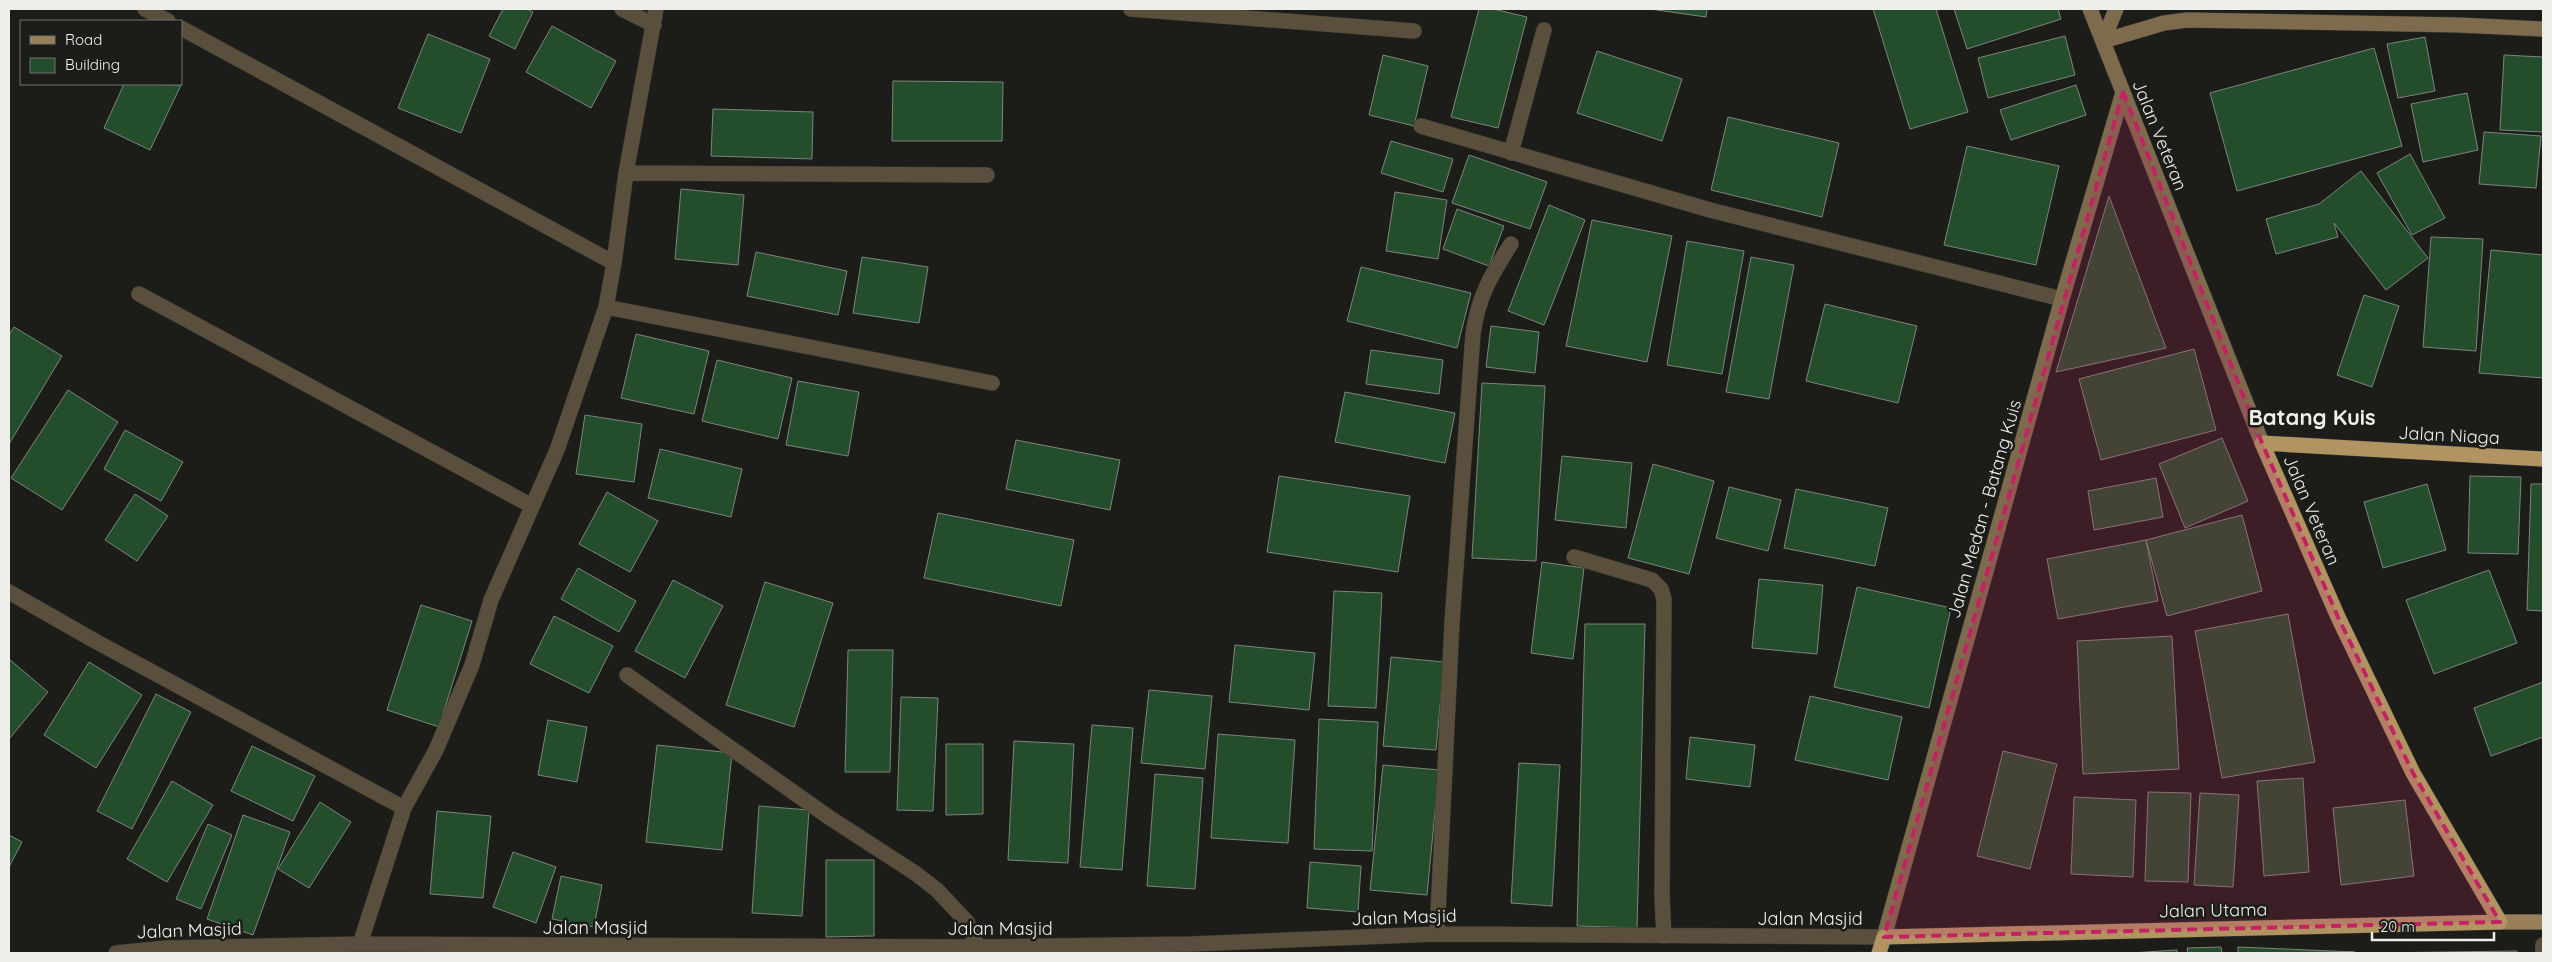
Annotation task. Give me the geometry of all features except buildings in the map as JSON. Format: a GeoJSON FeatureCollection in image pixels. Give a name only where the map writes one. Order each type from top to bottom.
{"type":"FeatureCollection","features":[{"type":"Feature","properties":{"kind":"highway","name":"Jalan Niaga"},"geometry":{"type":"LineString","coordinates":[[2262,443],[2543,459]]}},
{"type":"Feature","properties":{"kind":"highway","name":"Jalan Veteran"},"geometry":{"type":"LineString","coordinates":[[2262,443],[2338,617],[2413,773],[2500,922]]}},
{"type":"Feature","properties":{"kind":"highway","name":"Jalan Utama"},"geometry":{"type":"LineString","coordinates":[[1884,937],[2500,922]]}},
{"type":"Feature","properties":{"kind":"highway"},"geometry":{"type":"LineString","coordinates":[[1879,953],[1884,937]]}},
{"type":"Feature","properties":{"kind":"main road","name":"Jalan Veteran"},"geometry":{"type":"LineString","coordinates":[[2090,9],[2262,443]]}},
{"type":"Feature","properties":{"kind":"main road"},"geometry":{"type":"LineString","coordinates":[[2103,41],[2116,9]]}},
{"type":"Feature","properties":{"kind":"main road"},"geometry":{"type":"LineString","coordinates":[[2103,41],[2164,23],[2187,20],[2459,25],[2543,30]]}},
{"type":"Feature","properties":{"kind":"main road","name":"Jalan Medan - Batang Kuis"},"geometry":{"type":"LineString","coordinates":[[1884,937],[2062,299],[2123,92]]}},
{"type":"Feature","properties":{"kind":"main road","name":"Jalan Utama"},"geometry":{"type":"LineString","coordinates":[[2500,922],[2543,922]]}},
{"type":"Feature","properties":{"kind":"street"},"geometry":{"type":"LineString","coordinates":[[145,9],[166,20]]}},
{"type":"Feature","properties":{"kind":"street"},"geometry":{"type":"LineString","coordinates":[[622,9],[654,25]]}},
{"type":"Feature","properties":{"kind":"street"},"geometry":{"type":"LineString","coordinates":[[360,944],[404,808],[436,750],[472,665],[491,600],[557,450],[606,307],[626,173],[656,9]]}},
{"type":"Feature","properties":{"kind":"street"},"geometry":{"type":"LineString","coordinates":[[1130,9],[1414,31]]}},
{"type":"Feature","properties":{"kind":"street"},"geometry":{"type":"LineString","coordinates":[[182,29],[614,263]]}},
{"type":"Feature","properties":{"kind":"street"},"geometry":{"type":"LineString","coordinates":[[1511,153],[1544,30]]}},
{"type":"Feature","properties":{"kind":"street"},"geometry":{"type":"LineString","coordinates":[[1421,126],[1728,214],[2062,299]]}},
{"type":"Feature","properties":{"kind":"street"},"geometry":{"type":"LineString","coordinates":[[626,173],[987,175]]}},
{"type":"Feature","properties":{"kind":"street"},"geometry":{"type":"LineString","coordinates":[[1437,934],[1452,622],[1473,334],[1476,309],[1484,288],[1510,244]]}},
{"type":"Feature","properties":{"kind":"street"},"geometry":{"type":"LineString","coordinates":[[139,294],[532,506]]}},
{"type":"Feature","properties":{"kind":"street"},"geometry":{"type":"LineString","coordinates":[[606,307],[992,383]]}},
{"type":"Feature","properties":{"kind":"street"},"geometry":{"type":"LineString","coordinates":[[1574,558],[1652,580],[1660,589],[1664,599],[1662,888],[1664,936]]}},
{"type":"Feature","properties":{"kind":"street"},"geometry":{"type":"LineString","coordinates":[[9,592],[95,642],[404,808]]}},
{"type":"Feature","properties":{"kind":"street"},"geometry":{"type":"LineString","coordinates":[[627,675],[830,818],[916,872],[937,890],[967,922],[978,947]]}},
{"type":"Feature","properties":{"kind":"street","name":"Jalan Masjid"},"geometry":{"type":"LineString","coordinates":[[116,953],[166,948],[360,944],[978,947],[1191,944],[1437,934],[1884,937]]}},
{"type":"Feature","properties":{"kind":"street"},"geometry":{"type":"LineString","coordinates":[[2542,953],[2543,945]]}},
{"type":"Feature","properties":{"kind":"highlighted area"},"geometry":{"type":"Polygon","coordinates":[[[2123,92],[2262,443],[2338,617],[2413,773],[2500,922],[1884,937],[2123,92]]]}},
{"type":"Feature","properties":{"kind":"district","name":"Batang Kuis"},"geometry":{"type":"Point","coordinates":[2312,417]}}]}
